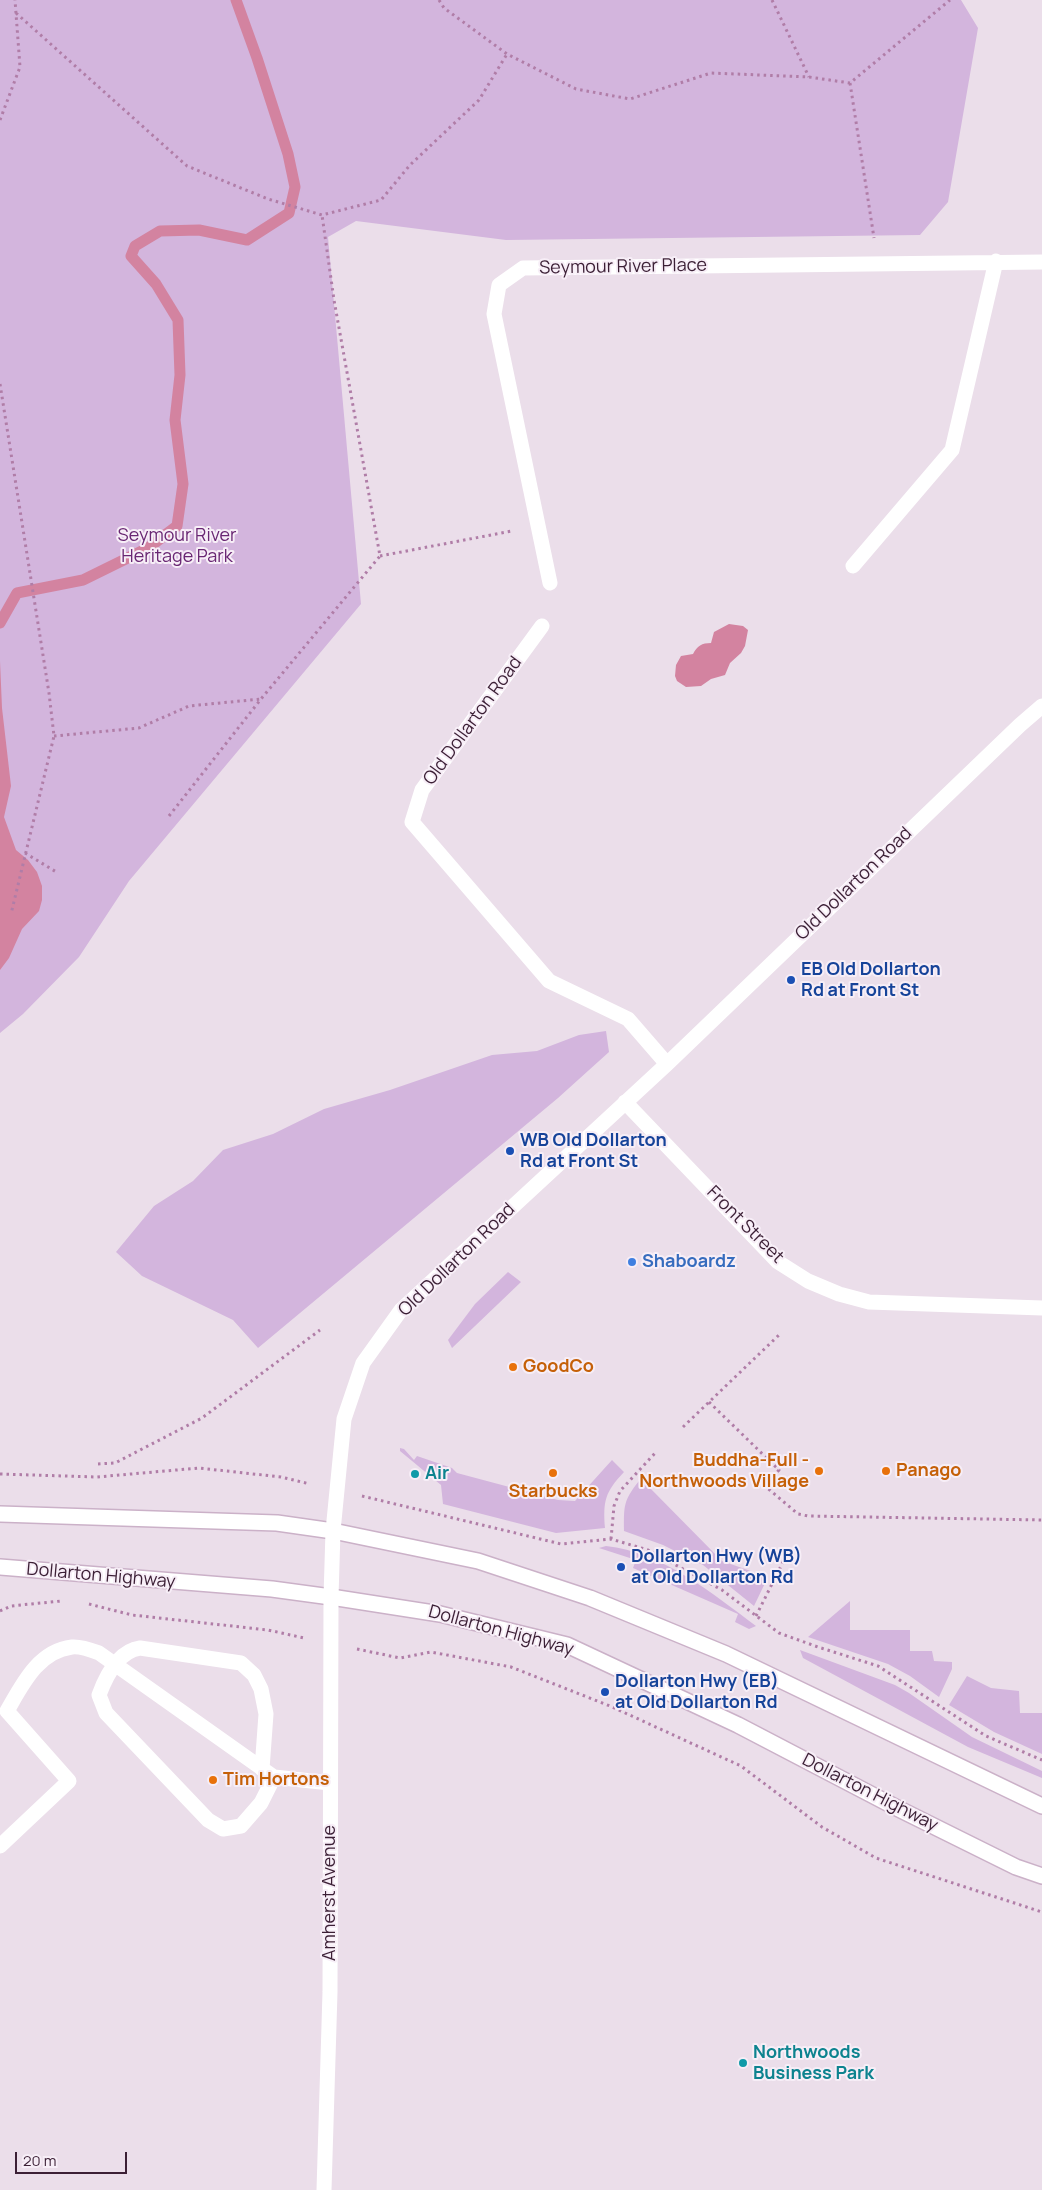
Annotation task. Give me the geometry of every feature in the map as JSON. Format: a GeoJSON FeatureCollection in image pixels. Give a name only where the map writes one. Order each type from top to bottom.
{"type":"FeatureCollection","features":[{"type":"Feature","properties":{"kind":"street"},"geometry":{"type":"LineString","coordinates":[[854,566],[952,450],[996,262]]}},
{"type":"Feature","properties":{"kind":"street","name":"Seymour River Place"},"geometry":{"type":"LineString","coordinates":[[550,583],[494,314],[499,285],[523,268],[1042,262]]}},
{"type":"Feature","properties":{"kind":"street","name":"Old Dollarton Road"},"geometry":{"type":"LineString","coordinates":[[542,626],[422,790],[412,822],[549,981],[628,1019],[668,1064]]}},
{"type":"Feature","properties":{"kind":"street","name":"Old Dollarton Road"},"geometry":{"type":"LineString","coordinates":[[331,1597],[333,1531],[344,1419],[362,1363],[401,1310],[668,1064],[1006,738],[1042,706]]}},
{"type":"Feature","properties":{"kind":"street","name":"Front Street"},"geometry":{"type":"LineString","coordinates":[[625,1102],[778,1262],[808,1281],[839,1294],[869,1302],[1042,1308]]}},
{"type":"Feature","properties":{"kind":"street"},"geometry":{"type":"LineString","coordinates":[[0,1514],[277,1524],[333,1531],[478,1561],[590,1598],[726,1654],[1042,1806]]}},
{"type":"Feature","properties":{"kind":"street","name":"Dollarton Highway"},"geometry":{"type":"LineString","coordinates":[[0,1567],[272,1589],[331,1597],[440,1614],[567,1645],[738,1724],[899,1809],[1008,1863],[1042,1876]]}},
{"type":"Feature","properties":{"kind":"street","name":"Amherst Avenue"},"geometry":{"type":"LineString","coordinates":[[324,2190],[330,1992],[331,1597]]}},
{"type":"Feature","properties":{"kind":"street"},"geometry":{"type":"LineString","coordinates":[[0,1846],[69,1781],[4,1711],[27,1675],[52,1653],[73,1647],[99,1653],[268,1773],[330,1783]]}},
{"type":"Feature","properties":{"kind":"street"},"geometry":{"type":"LineString","coordinates":[[140,1648],[240,1663],[254,1675],[261,1689],[266,1714],[268,1773],[261,1803],[241,1826],[224,1829],[208,1820],[106,1712],[99,1695],[115,1664],[130,1650],[140,1648]]}},
{"type":"Feature","properties":{"kind":"path"},"geometry":{"type":"LineString","coordinates":[[0,120],[20,67],[16,0]]}},
{"type":"Feature","properties":{"kind":"path"},"geometry":{"type":"LineString","coordinates":[[439,0],[444,8],[506,54],[576,89],[630,99],[711,73],[809,77],[850,83],[950,0]]}},
{"type":"Feature","properties":{"kind":"path"},"geometry":{"type":"LineString","coordinates":[[772,0],[809,77]]}},
{"type":"Feature","properties":{"kind":"path"},"geometry":{"type":"LineString","coordinates":[[16,13],[187,166],[268,199],[322,215],[381,200],[410,165],[479,100],[506,54]]}},
{"type":"Feature","properties":{"kind":"path"},"geometry":{"type":"LineString","coordinates":[[850,83],[874,234],[875,263]]}},
{"type":"Feature","properties":{"kind":"path"},"geometry":{"type":"LineString","coordinates":[[322,215],[334,300],[380,556]]}},
{"type":"Feature","properties":{"kind":"path"},"geometry":{"type":"LineString","coordinates":[[0,384],[54,736],[11,914]]}},
{"type":"Feature","properties":{"kind":"path"},"geometry":{"type":"LineString","coordinates":[[169,816],[261,699],[380,556],[538,526]]}},
{"type":"Feature","properties":{"kind":"path"},"geometry":{"type":"LineString","coordinates":[[54,736],[139,728],[189,706],[261,699]]}},
{"type":"Feature","properties":{"kind":"path"},"geometry":{"type":"LineString","coordinates":[[25,853],[58,873]]}},
{"type":"Feature","properties":{"kind":"path"},"geometry":{"type":"LineString","coordinates":[[98,1464],[114,1463],[202,1418],[320,1330]]}},
{"type":"Feature","properties":{"kind":"path"},"geometry":{"type":"LineString","coordinates":[[683,1427],[780,1334]]}},
{"type":"Feature","properties":{"kind":"path"},"geometry":{"type":"LineString","coordinates":[[709,1402],[779,1470],[766,1486],[798,1514],[808,1516],[1042,1520]]}},
{"type":"Feature","properties":{"kind":"path"},"geometry":{"type":"LineString","coordinates":[[611,1539],[614,1506],[620,1491],[657,1451]]}},
{"type":"Feature","properties":{"kind":"path"},"geometry":{"type":"LineString","coordinates":[[0,1474],[97,1477],[199,1468],[293,1480]]}},
{"type":"Feature","properties":{"kind":"path"},"geometry":{"type":"LineString","coordinates":[[387,1502],[561,1544],[611,1539],[648,1550],[722,1590],[780,1633],[878,1666],[986,1736],[1042,1760]]}},
{"type":"Feature","properties":{"kind":"path"},"geometry":{"type":"LineString","coordinates":[[756,1616],[784,1560]]}},
{"type":"Feature","properties":{"kind":"path"},"geometry":{"type":"LineString","coordinates":[[0,1611],[11,1606],[66,1601]]}},
{"type":"Feature","properties":{"kind":"path"},"geometry":{"type":"LineString","coordinates":[[84,1602],[132,1615],[275,1632]]}},
{"type":"Feature","properties":{"kind":"path"},"geometry":{"type":"LineString","coordinates":[[390,1656],[400,1658],[430,1652],[511,1667],[610,1706],[741,1766],[822,1827],[876,1858],[1042,1912]]}},
{"type":"Feature","properties":{"kind":"green space","name":"Seymour River Heritage Park"},"geometry":{"type":"Polygon","coordinates":[[[0,0],[961,0],[978,28],[948,202],[920,235],[506,240],[356,221],[328,237],[361,604],[129,881],[79,957],[23,1014],[0,1033],[0,0]]]}},
{"type":"Feature","properties":{"kind":"green space"},"geometry":{"type":"Polygon","coordinates":[[[606,1031],[609,1052],[558,1098],[258,1348],[233,1320],[142,1276],[116,1252],[154,1206],[193,1181],[223,1150],[273,1134],[324,1109],[390,1090],[492,1055],[537,1051],[579,1035],[606,1031]]]}},
{"type":"Feature","properties":{"kind":"green space"},"geometry":{"type":"Polygon","coordinates":[[[508,1272],[521,1282],[452,1348],[448,1340],[475,1304],[508,1272]]]}},
{"type":"Feature","properties":{"kind":"green space"},"geometry":{"type":"Polygon","coordinates":[[[400,1448],[404,1449],[414,1460],[417,1456],[452,1468],[457,1473],[558,1500],[575,1501],[612,1460],[624,1472],[609,1491],[604,1511],[605,1528],[556,1533],[443,1504],[441,1485],[400,1451],[400,1448]]]}},
{"type":"Feature","properties":{"kind":"green space"},"geometry":{"type":"Polygon","coordinates":[[[639,1481],[649,1487],[722,1561],[765,1576],[767,1579],[754,1606],[703,1565],[663,1545],[624,1531],[627,1499],[639,1481]]]}},
{"type":"Feature","properties":{"kind":"green space"},"geometry":{"type":"Polygon","coordinates":[[[606,1546],[647,1556],[666,1565],[722,1600],[756,1626],[749,1629],[735,1622],[738,1614],[633,1568],[636,1560],[599,1548],[606,1546]]]}},
{"type":"Feature","properties":{"kind":"green space"},"geometry":{"type":"Polygon","coordinates":[[[850,1601],[850,1630],[910,1630],[910,1651],[932,1651],[934,1661],[952,1662],[952,1669],[939,1697],[910,1676],[888,1664],[808,1637],[850,1601]]]}},
{"type":"Feature","properties":{"kind":"green space"},"geometry":{"type":"Polygon","coordinates":[[[800,1650],[895,1685],[972,1737],[1042,1771],[1042,1778],[968,1747],[803,1658],[800,1650]]]}},
{"type":"Feature","properties":{"kind":"green space"},"geometry":{"type":"Polygon","coordinates":[[[967,1676],[991,1688],[1019,1691],[1020,1713],[1042,1713],[1042,1754],[994,1732],[949,1705],[967,1676]]]}},
{"type":"Feature","properties":{"kind":"shaded area"},"geometry":{"type":"Polygon","coordinates":[[[729,624],[743,626],[748,630],[745,646],[741,653],[730,663],[725,675],[711,679],[701,686],[686,687],[677,681],[675,676],[676,665],[681,656],[693,654],[700,646],[711,643],[714,632],[729,624]]]}},
{"type":"Feature","properties":{"kind":"shaded area"},"geometry":{"type":"Polygon","coordinates":[[[0,661],[2,708],[11,786],[4,817],[16,850],[28,860],[37,872],[42,886],[42,900],[39,911],[22,929],[9,958],[0,970],[0,661]]]}},
{"type":"Feature","properties":{"kind":"waterway"},"geometry":{"type":"LineString","coordinates":[[0,623],[17,593],[83,580],[148,548],[177,526],[183,484],[175,420],[180,375],[178,320],[156,284],[131,256],[135,246],[160,231],[199,230],[247,240],[289,213],[295,187],[288,154],[236,0]]}},
{"type":"Feature","properties":{"kind":"place","name":"EB Old Dollarton Rd at Front St"},"geometry":{"type":"Point","coordinates":[791,980]}},
{"type":"Feature","properties":{"kind":"place","name":"WB Old Dollarton Rd at Front St"},"geometry":{"type":"Point","coordinates":[510,1151]}},
{"type":"Feature","properties":{"kind":"place","name":"Shaboardz"},"geometry":{"type":"Point","coordinates":[632,1262]}},
{"type":"Feature","properties":{"kind":"place","name":"GoodCo"},"geometry":{"type":"Point","coordinates":[513,1367]}},
{"type":"Feature","properties":{"kind":"place","name":"Buddha-Full - Northwoods Village"},"geometry":{"type":"Point","coordinates":[819,1471]}},
{"type":"Feature","properties":{"kind":"place","name":"Panago"},"geometry":{"type":"Point","coordinates":[886,1471]}},
{"type":"Feature","properties":{"kind":"place","name":"Starbucks"},"geometry":{"type":"Point","coordinates":[553,1473]}},
{"type":"Feature","properties":{"kind":"place","name":"Air"},"geometry":{"type":"Point","coordinates":[415,1474]}},
{"type":"Feature","properties":{"kind":"place","name":"Dollarton Hwy (WB) at Old Dollarton Rd"},"geometry":{"type":"Point","coordinates":[621,1567]}},
{"type":"Feature","properties":{"kind":"place","name":"Dollarton Hwy (EB) at Old Dollarton Rd"},"geometry":{"type":"Point","coordinates":[605,1692]}},
{"type":"Feature","properties":{"kind":"place","name":"Tim Hortons"},"geometry":{"type":"Point","coordinates":[213,1780]}},
{"type":"Feature","properties":{"kind":"place","name":"Northwoods Business Park"},"geometry":{"type":"Point","coordinates":[743,2063]}}]}
